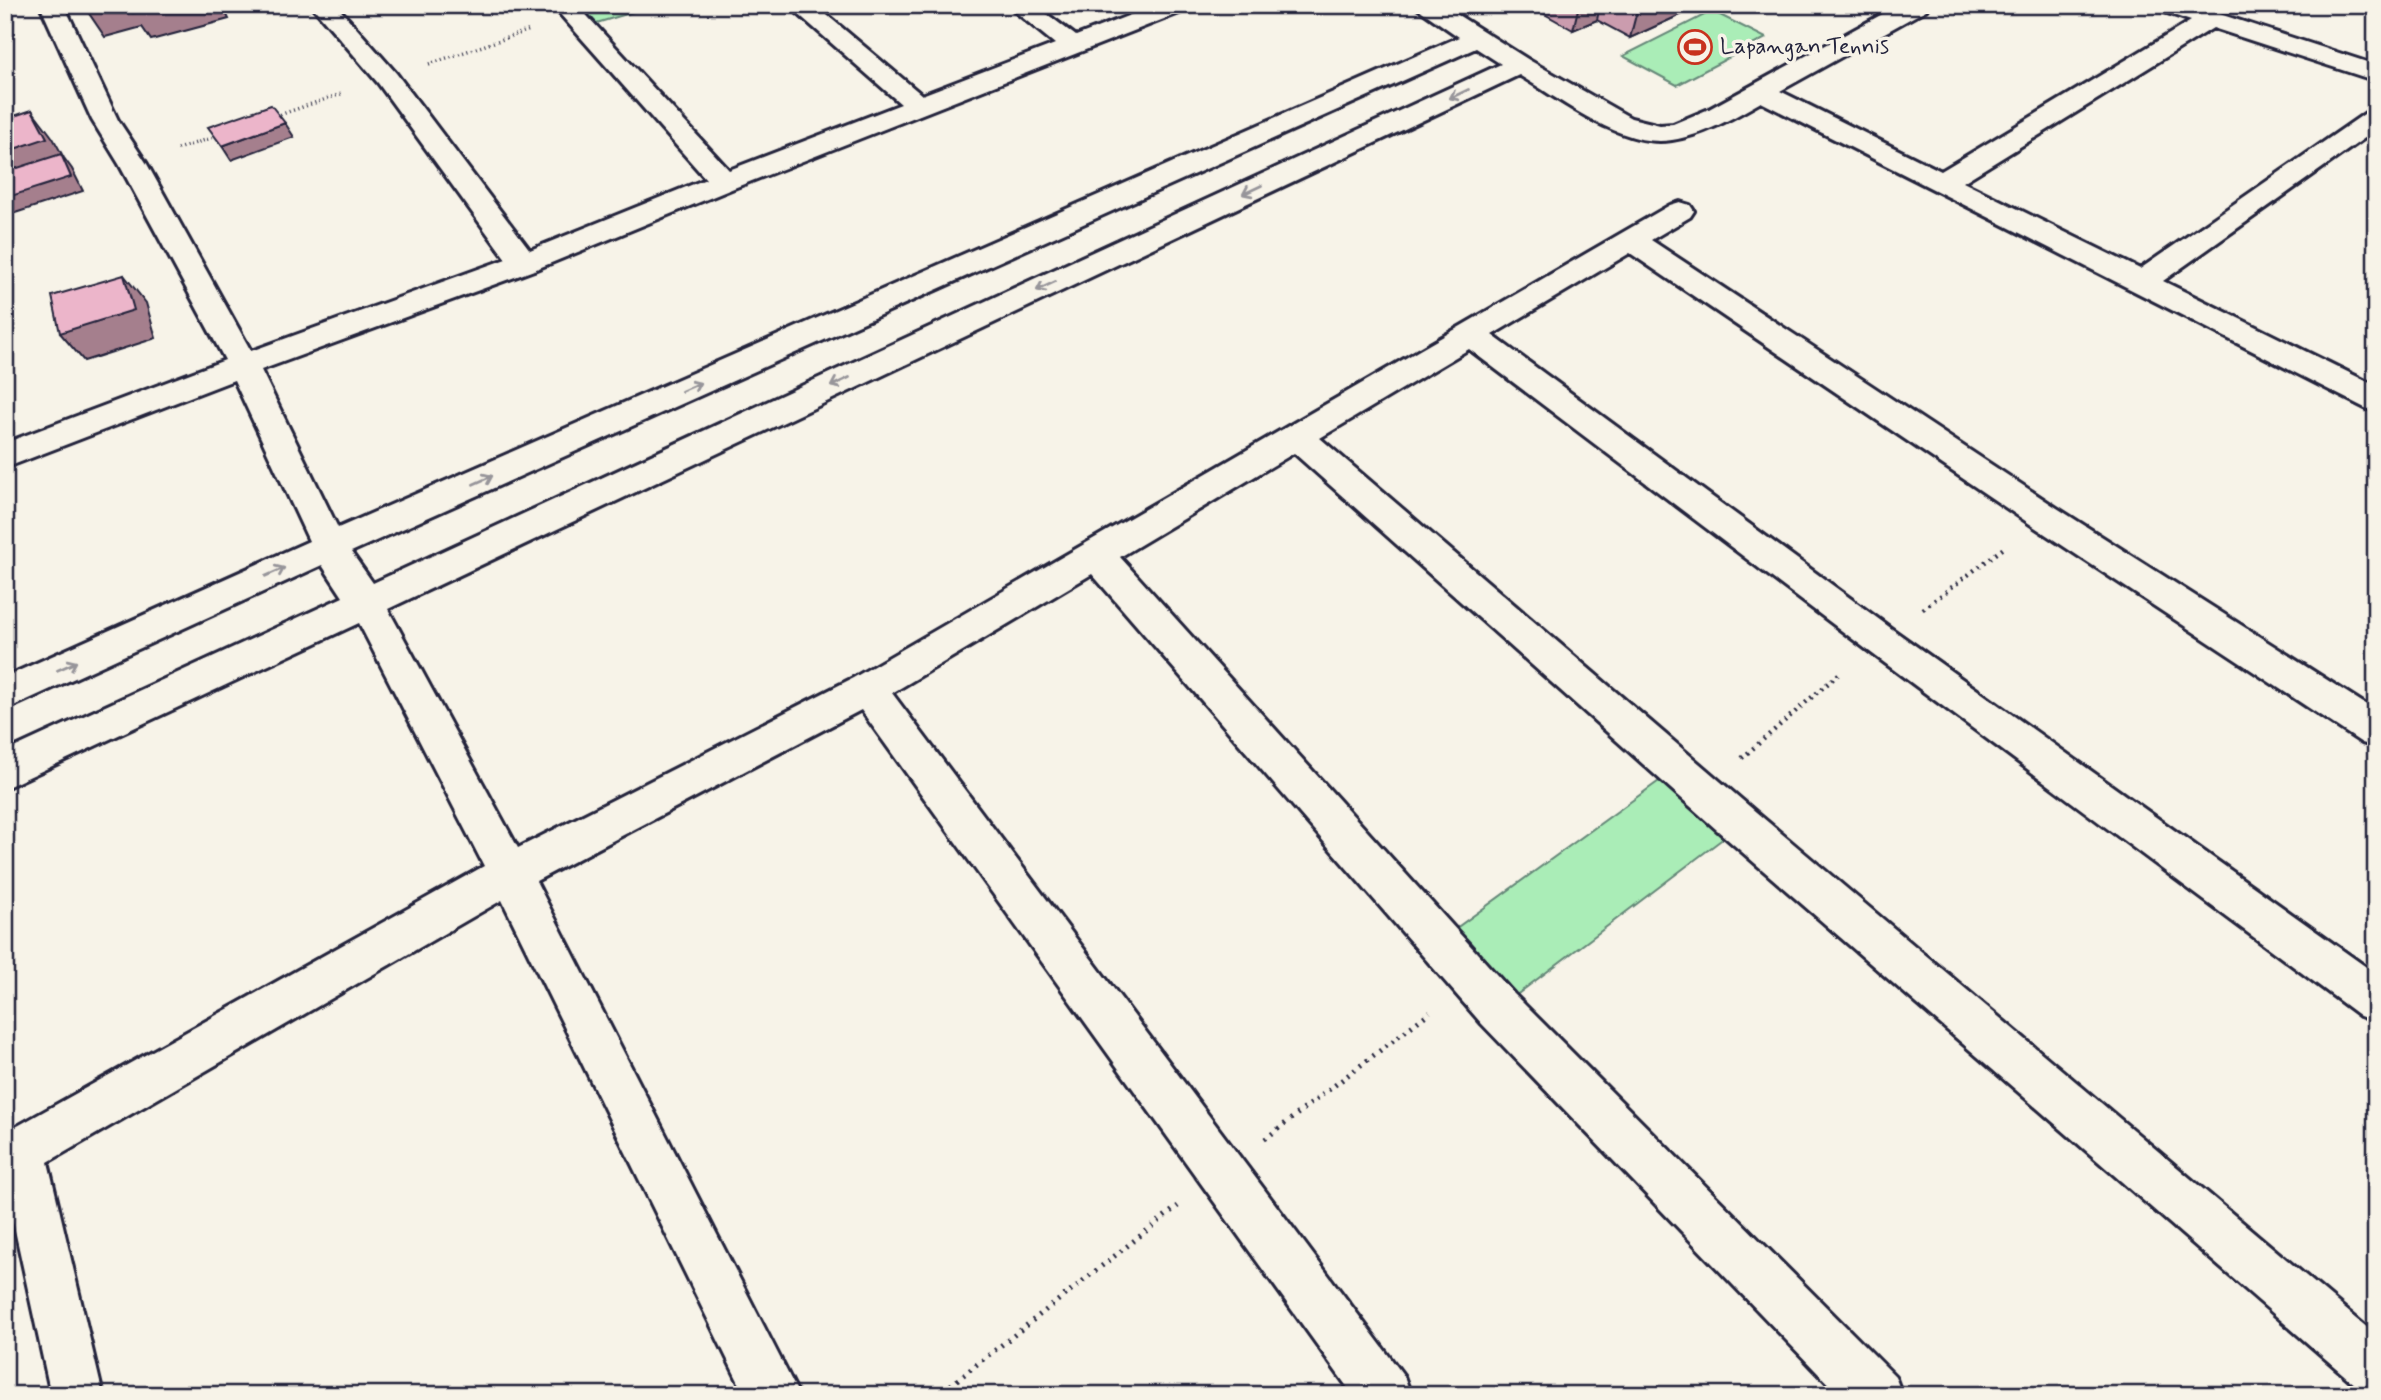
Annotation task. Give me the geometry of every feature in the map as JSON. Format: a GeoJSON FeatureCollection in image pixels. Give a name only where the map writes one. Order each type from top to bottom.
{"type":"FeatureCollection","features":[{"type":"Feature","properties":{"kind":"street"},"geometry":{"type":"LineString","coordinates":[[52,5],[105,120],[133,164],[243,365],[329,547],[368,603],[510,873],[773,1395]]}},
{"type":"Feature","properties":{"kind":"street"},"geometry":{"type":"LineString","coordinates":[[323,5],[387,78],[524,263]]}},
{"type":"Feature","properties":{"kind":"street"},"geometry":{"type":"LineString","coordinates":[[564,5],[724,182]]}},
{"type":"Feature","properties":{"kind":"street"},"geometry":{"type":"LineString","coordinates":[[800,5],[919,106]]}},
{"type":"Feature","properties":{"kind":"street"},"geometry":{"type":"LineString","coordinates":[[1020,5],[1073,46]]}},
{"type":"Feature","properties":{"kind":"street"},"geometry":{"type":"LineString","coordinates":[[5,456],[243,365],[524,263],[1178,5]]}},
{"type":"Feature","properties":{"kind":"street"},"geometry":{"type":"LineString","coordinates":[[1425,5],[1520,65],[1622,124],[1661,136],[1685,130],[1762,92],[1906,7]]}},
{"type":"Feature","properties":{"kind":"street"},"geometry":{"type":"LineString","coordinates":[[2167,5],[2376,74]]}},
{"type":"Feature","properties":{"kind":"street"},"geometry":{"type":"LineString","coordinates":[[1941,183],[2211,19]]}},
{"type":"Feature","properties":{"kind":"street"},"geometry":{"type":"LineString","coordinates":[[5,694],[329,547],[1479,38]]}},
{"type":"Feature","properties":{"kind":"street"},"geometry":{"type":"LineString","coordinates":[[5,771],[1520,65]]}},
{"type":"Feature","properties":{"kind":"street"},"geometry":{"type":"LineString","coordinates":[[1762,92],[2376,400]]}},
{"type":"Feature","properties":{"kind":"street"},"geometry":{"type":"LineString","coordinates":[[2142,282],[2376,118]]}},
{"type":"Feature","properties":{"kind":"street"},"geometry":{"type":"LineString","coordinates":[[77,1395],[13,1156],[510,873],[867,689],[1681,211]]}},
{"type":"Feature","properties":{"kind":"street"},"geometry":{"type":"LineString","coordinates":[[1633,240],[2045,517],[2376,731]]}},
{"type":"Feature","properties":{"kind":"street"},"geometry":{"type":"LineString","coordinates":[[1471,335],[1879,639],[2376,1001]]}},
{"type":"Feature","properties":{"kind":"street"},"geometry":{"type":"LineString","coordinates":[[1297,437],[2376,1369]]}},
{"type":"Feature","properties":{"kind":"street"},"geometry":{"type":"LineString","coordinates":[[1097,555],[1472,979],[1876,1395]]}},
{"type":"Feature","properties":{"kind":"street"},"geometry":{"type":"LineString","coordinates":[[867,689],[1385,1395]]}},
{"type":"Feature","properties":{"kind":"path"},"geometry":{"type":"LineString","coordinates":[[1704,791],[1879,639],[1926,608],[2045,517]]}},
{"type":"Feature","properties":{"kind":"path"},"geometry":{"type":"LineString","coordinates":[[938,1395],[1472,979]]}},
{"type":"Feature","properties":{"kind":"green space"},"geometry":{"type":"Polygon","coordinates":[[[579,5],[657,5],[593,24],[579,5]]]}},
{"type":"Feature","properties":{"kind":"green space","name":"Lapangan Tennis"},"geometry":{"type":"Polygon","coordinates":[[[1712,11],[1766,38],[1677,85],[1623,56],[1712,11]]]}},
{"type":"Feature","properties":{"kind":"green space"},"geometry":{"type":"Polygon","coordinates":[[[1677,768],[1741,825],[1498,1009],[1437,942],[1677,768]]]}},
{"type":"Feature","properties":{"kind":"building"},"geometry":{"type":"Polygon","coordinates":[[[84,5],[102,5],[86,9],[84,5]]]}},
{"type":"Feature","properties":{"kind":"building"},"geometry":{"type":"Polygon","coordinates":[[[130,5],[161,5],[133,13],[130,5]]]}},
{"type":"Feature","properties":{"kind":"building"},"geometry":{"type":"Polygon","coordinates":[[[1627,5],[1650,5],[1637,11],[1627,5]]]}},
{"type":"Feature","properties":{"kind":"building"},"geometry":{"type":"Polygon","coordinates":[[[271,105],[285,123],[222,146],[208,127],[271,105]]]}},
{"type":"Feature","properties":{"kind":"building"},"geometry":{"type":"Polygon","coordinates":[[[32,110],[47,138],[5,152],[5,119],[32,110]]]}},
{"type":"Feature","properties":{"kind":"building"},"geometry":{"type":"Polygon","coordinates":[[[61,154],[71,177],[5,198],[5,172],[61,154]]]}},
{"type":"Feature","properties":{"kind":"building"},"geometry":{"type":"Polygon","coordinates":[[[124,275],[134,310],[60,333],[52,296],[124,275]]]}},
{"type":"Feature","properties":{"kind":"place","name":"Lapangan Tennis"},"geometry":{"type":"Point","coordinates":[1695,47]}}]}
